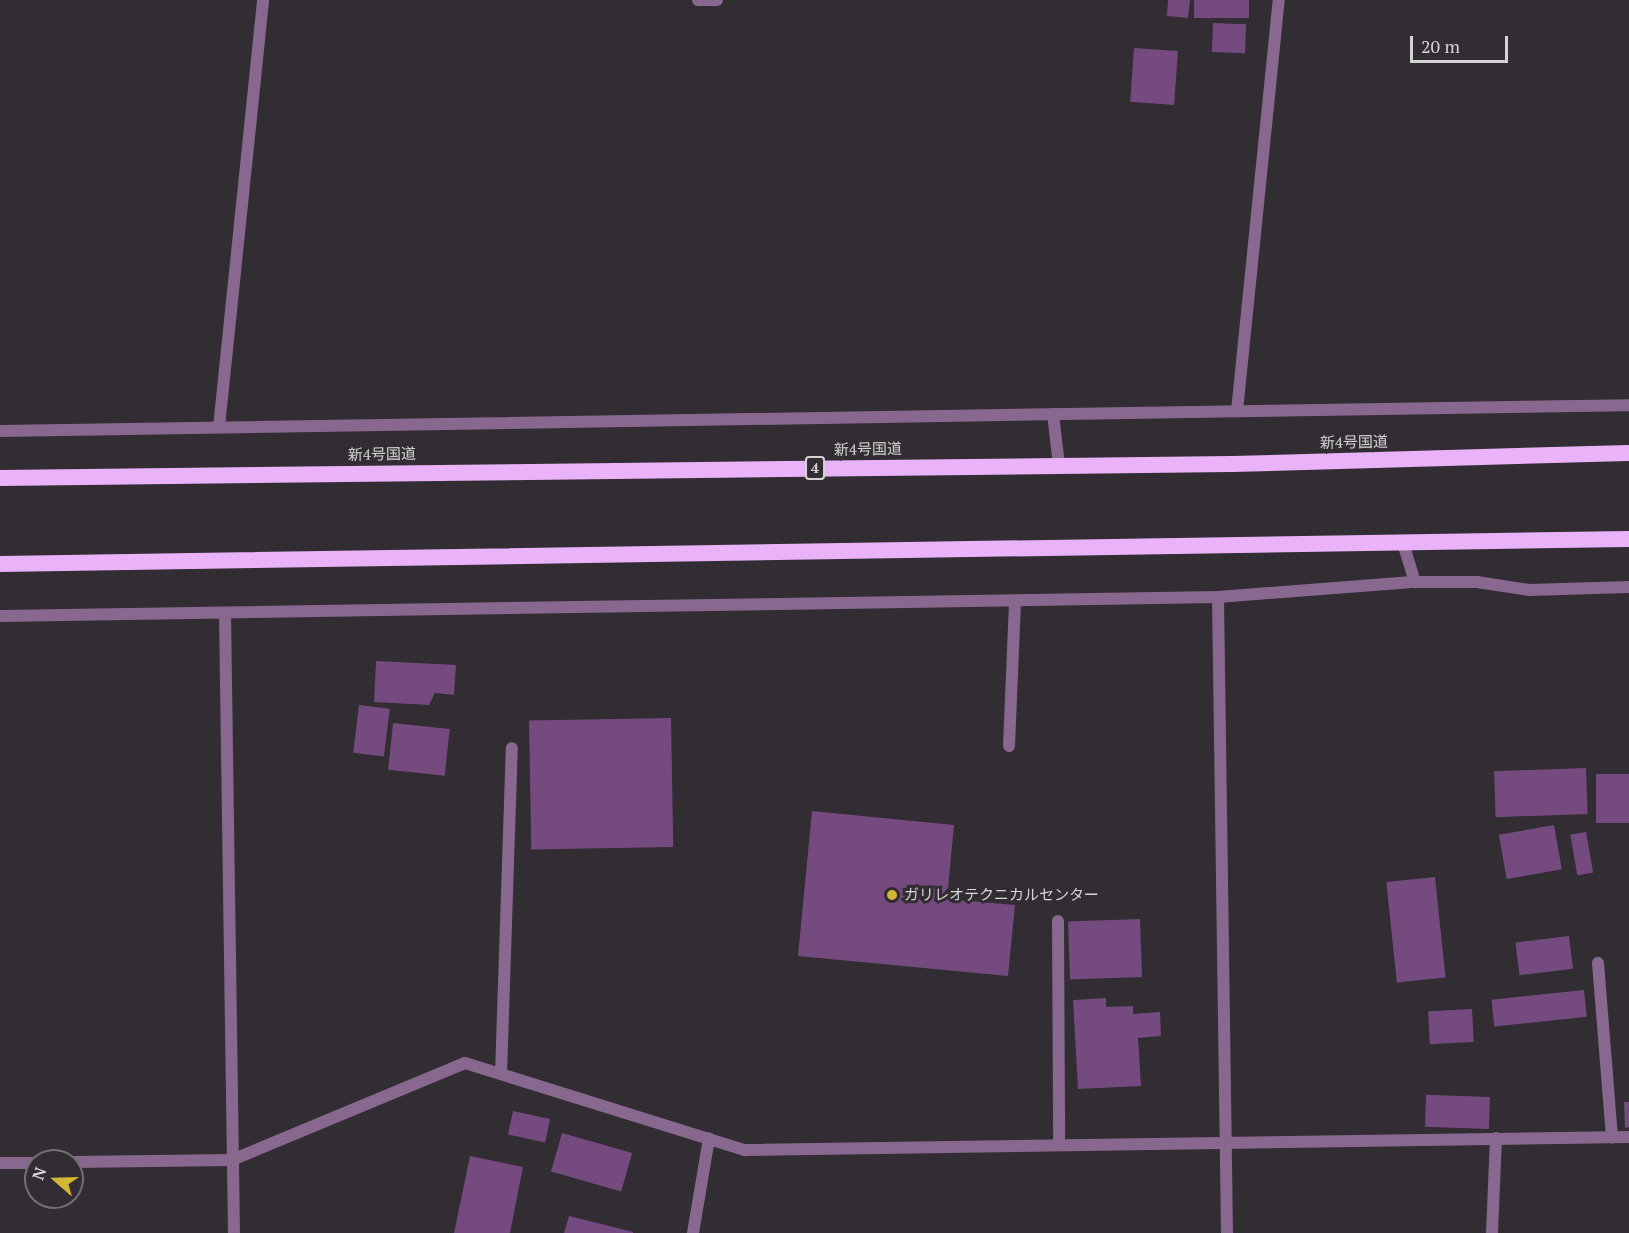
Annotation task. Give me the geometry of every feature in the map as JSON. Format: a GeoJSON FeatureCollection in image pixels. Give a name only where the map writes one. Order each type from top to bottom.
{"type":"FeatureCollection","features":[{"type":"Feature","properties":{"kind":"highway","name":"新4号国道"},"geometry":{"type":"LineString","coordinates":[[0,478],[1059,465],[1629,453]]}},
{"type":"Feature","properties":{"kind":"highway"},"geometry":{"type":"LineString","coordinates":[[0,564],[1629,539]]}},
{"type":"Feature","properties":{"kind":"street"},"geometry":{"type":"LineString","coordinates":[[219,427],[263,0]]}},
{"type":"Feature","properties":{"kind":"street"},"geometry":{"type":"LineString","coordinates":[[698,0],[717,0]]}},
{"type":"Feature","properties":{"kind":"street"},"geometry":{"type":"LineString","coordinates":[[1237,411],[1280,0]]}},
{"type":"Feature","properties":{"kind":"street"},"geometry":{"type":"LineString","coordinates":[[0,431],[1629,405]]}},
{"type":"Feature","properties":{"kind":"street"},"geometry":{"type":"LineString","coordinates":[[1053,414],[1059,465]]}},
{"type":"Feature","properties":{"kind":"street"},"geometry":{"type":"LineString","coordinates":[[1403,543],[1415,582]]}},
{"type":"Feature","properties":{"kind":"street"},"geometry":{"type":"LineString","coordinates":[[0,616],[1218,597],[1415,582],[1477,582],[1529,590],[1629,587]]}},
{"type":"Feature","properties":{"kind":"street"},"geometry":{"type":"LineString","coordinates":[[1218,597],[1227,1233]]}},
{"type":"Feature","properties":{"kind":"street"},"geometry":{"type":"LineString","coordinates":[[1009,746],[1015,601]]}},
{"type":"Feature","properties":{"kind":"street"},"geometry":{"type":"LineString","coordinates":[[225,613],[234,1233]]}},
{"type":"Feature","properties":{"kind":"street"},"geometry":{"type":"LineString","coordinates":[[501,1074],[512,748]]}},
{"type":"Feature","properties":{"kind":"street"},"geometry":{"type":"LineString","coordinates":[[1058,921],[1059,1144]]}},
{"type":"Feature","properties":{"kind":"street"},"geometry":{"type":"LineString","coordinates":[[1598,963],[1612,1137]]}},
{"type":"Feature","properties":{"kind":"street"},"geometry":{"type":"LineString","coordinates":[[84,1162],[232,1160],[465,1063],[745,1150],[1629,1137]]}},
{"type":"Feature","properties":{"kind":"street"},"geometry":{"type":"LineString","coordinates":[[693,1233],[709,1138]]}},
{"type":"Feature","properties":{"kind":"street"},"geometry":{"type":"LineString","coordinates":[[1492,1233],[1496,1138]]}},
{"type":"Feature","properties":{"kind":"street"},"geometry":{"type":"LineString","coordinates":[[0,1163],[24,1162]]}},
{"type":"Feature","properties":{"kind":"building"},"geometry":{"type":"Polygon","coordinates":[[[1168,0],[1190,0],[1188,18],[1167,16],[1168,0]]]}},
{"type":"Feature","properties":{"kind":"building"},"geometry":{"type":"Polygon","coordinates":[[[1194,0],[1249,0],[1249,18],[1194,18],[1194,0]]]}},
{"type":"Feature","properties":{"kind":"building"},"geometry":{"type":"Polygon","coordinates":[[[1213,23],[1246,24],[1245,53],[1212,52],[1213,23]]]}},
{"type":"Feature","properties":{"kind":"building"},"geometry":{"type":"Polygon","coordinates":[[[1134,48],[1178,51],[1174,105],[1130,102],[1134,48]]]}},
{"type":"Feature","properties":{"kind":"building"},"geometry":{"type":"Polygon","coordinates":[[[376,661],[456,665],[454,695],[435,693],[429,705],[374,702],[376,661]]]}},
{"type":"Feature","properties":{"kind":"building"},"geometry":{"type":"Polygon","coordinates":[[[359,705],[390,709],[384,756],[353,753],[359,705]]]}},
{"type":"Feature","properties":{"kind":"building"},"geometry":{"type":"Polygon","coordinates":[[[671,718],[673,847],[531,849],[529,720],[671,718]]]}},
{"type":"Feature","properties":{"kind":"building"},"geometry":{"type":"Polygon","coordinates":[[[393,723],[450,729],[445,776],[388,770],[393,723]]]}},
{"type":"Feature","properties":{"kind":"building"},"geometry":{"type":"Polygon","coordinates":[[[1586,768],[1588,814],[1496,817],[1494,771],[1586,768]]]}},
{"type":"Feature","properties":{"kind":"building"},"geometry":{"type":"Polygon","coordinates":[[[1596,774],[1629,774],[1629,823],[1596,823],[1596,774]]]}},
{"type":"Feature","properties":{"kind":"building"},"geometry":{"type":"Polygon","coordinates":[[[812,811],[954,825],[947,899],[1015,905],[1008,976],[798,956],[812,811]]]}},
{"type":"Feature","properties":{"kind":"building"},"geometry":{"type":"Polygon","coordinates":[[[1554,825],[1562,869],[1507,879],[1499,835],[1554,825]]]}},
{"type":"Feature","properties":{"kind":"building"},"geometry":{"type":"Polygon","coordinates":[[[1586,832],[1593,872],[1577,875],[1570,835],[1586,832]]]}},
{"type":"Feature","properties":{"kind":"building"},"geometry":{"type":"Polygon","coordinates":[[[1435,877],[1446,977],[1397,983],[1386,882],[1435,877]]]}},
{"type":"Feature","properties":{"kind":"building"},"geometry":{"type":"Polygon","coordinates":[[[1140,919],[1142,977],[1070,979],[1068,922],[1140,919]]]}},
{"type":"Feature","properties":{"kind":"building"},"geometry":{"type":"Polygon","coordinates":[[[1569,936],[1573,969],[1519,975],[1515,943],[1569,936]]]}},
{"type":"Feature","properties":{"kind":"building"},"geometry":{"type":"Polygon","coordinates":[[[1584,990],[1587,1017],[1494,1027],[1492,1000],[1584,990]]]}},
{"type":"Feature","properties":{"kind":"building"},"geometry":{"type":"Polygon","coordinates":[[[1106,998],[1106,1007],[1133,1006],[1133,1014],[1160,1012],[1161,1036],[1138,1038],[1141,1086],[1078,1089],[1073,1000],[1106,998]]]}},
{"type":"Feature","properties":{"kind":"building"},"geometry":{"type":"Polygon","coordinates":[[[1472,1009],[1474,1042],[1430,1044],[1428,1011],[1472,1009]]]}},
{"type":"Feature","properties":{"kind":"building"},"geometry":{"type":"Polygon","coordinates":[[[1426,1095],[1490,1097],[1489,1129],[1425,1127],[1426,1095]]]}},
{"type":"Feature","properties":{"kind":"building"},"geometry":{"type":"Polygon","coordinates":[[[1624,1102],[1629,1102],[1629,1127],[1625,1128],[1624,1102]]]}},
{"type":"Feature","properties":{"kind":"building"},"geometry":{"type":"Polygon","coordinates":[[[513,1111],[550,1119],[545,1142],[508,1134],[513,1111]]]}},
{"type":"Feature","properties":{"kind":"building"},"geometry":{"type":"Polygon","coordinates":[[[562,1133],[632,1153],[621,1192],[551,1171],[562,1133]]]}},
{"type":"Feature","properties":{"kind":"building"},"geometry":{"type":"Polygon","coordinates":[[[470,1156],[523,1167],[510,1233],[454,1233],[470,1156]]]}},
{"type":"Feature","properties":{"kind":"building"},"geometry":{"type":"Polygon","coordinates":[[[569,1216],[633,1232],[633,1233],[564,1233],[569,1216]]]}},
{"type":"Feature","properties":{"kind":"place","name":"ガリレオテクニカルセンター"},"geometry":{"type":"Point","coordinates":[892,895]}}]}
